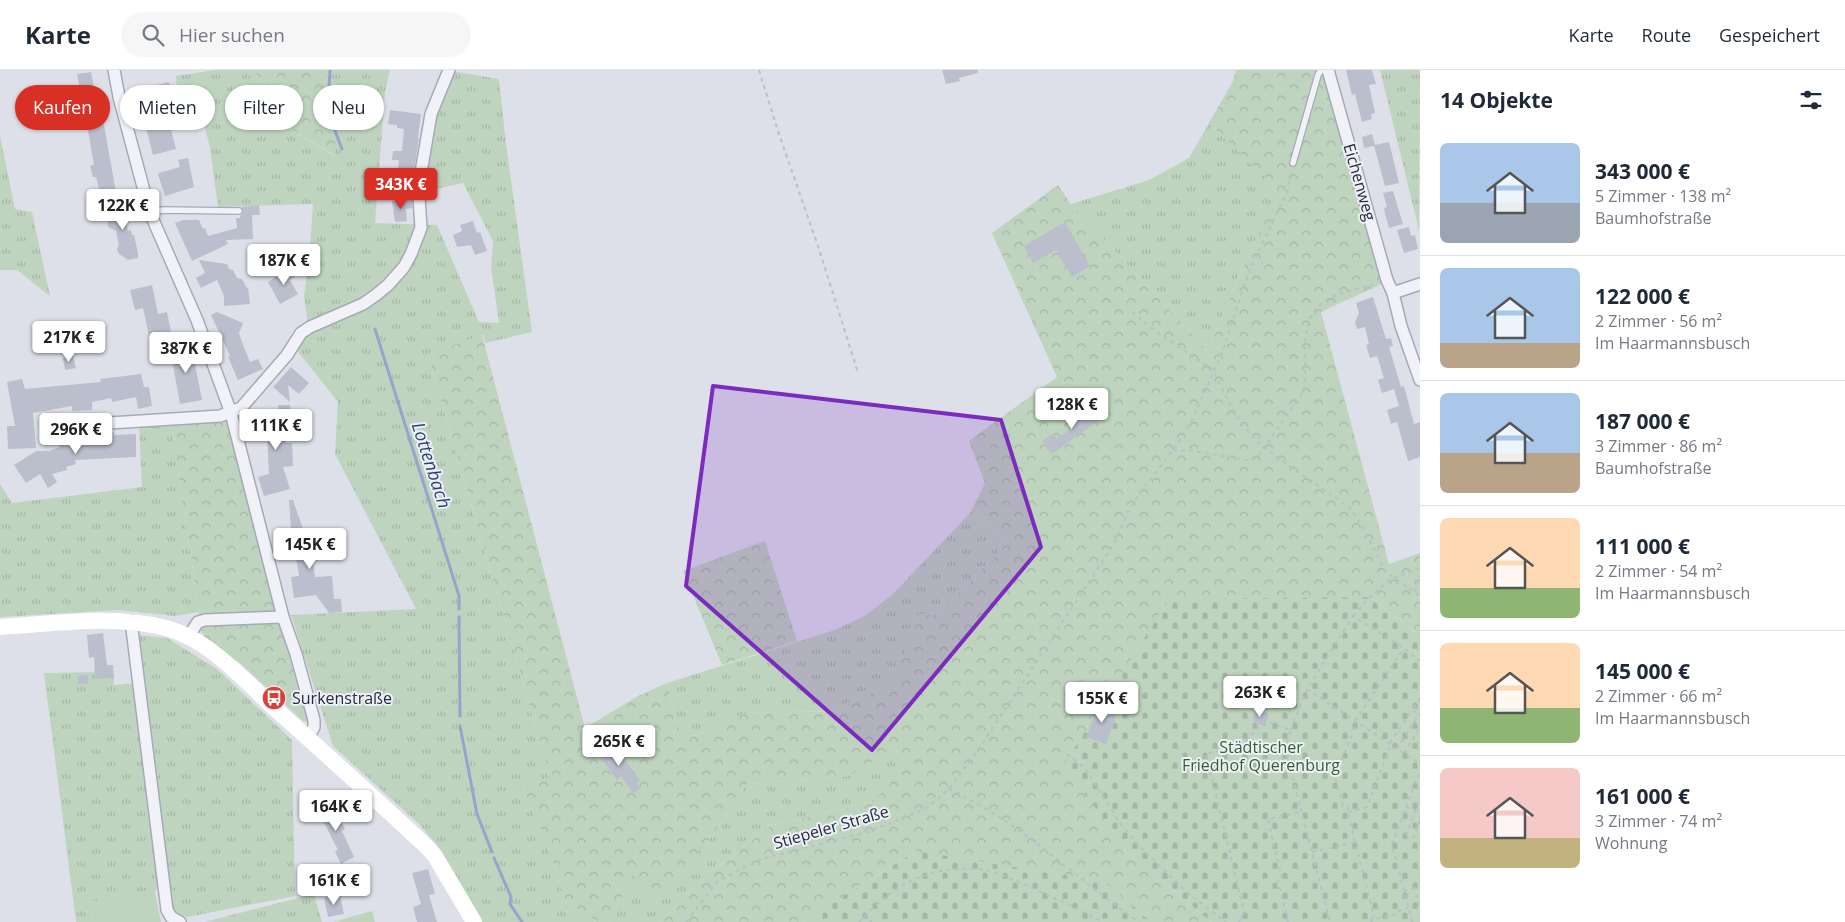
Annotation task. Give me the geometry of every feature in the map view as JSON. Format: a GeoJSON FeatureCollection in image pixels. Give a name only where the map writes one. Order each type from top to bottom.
{"type":"FeatureCollection","features":[{"type":"Feature","properties":{"kind":"street"},"geometry":{"type":"LineString","coordinates":[[114,70],[126,125],[150,213],[196,320],[231,413],[283,617],[296,654],[314,720],[313,731],[308,738]]}},
{"type":"Feature","properties":{"kind":"street"},"geometry":{"type":"LineString","coordinates":[[50,433],[78,425],[220,416],[231,413],[240,408],[268,379],[288,355],[301,333],[369,300],[388,285],[404,267],[414,248],[421,228],[419,184],[431,114],[449,70]]}},
{"type":"Feature","properties":{"kind":"street","name":"Eichenweg"},"geometry":{"type":"LineString","coordinates":[[1328,70],[1387,280],[1393,293],[1401,326],[1420,380]]}},
{"type":"Feature","properties":{"kind":"street"},"geometry":{"type":"LineString","coordinates":[[1393,293],[1420,284]]}},
{"type":"Feature","properties":{"kind":"street"},"geometry":{"type":"LineString","coordinates":[[188,636],[198,622],[205,620],[283,617]]}},
{"type":"Feature","properties":{"kind":"street"},"geometry":{"type":"LineString","coordinates":[[131,621],[167,910],[171,917],[180,922]]}},
{"type":"Feature","properties":{"kind":"street"},"geometry":{"type":"LineString","coordinates":[[0,628],[131,621],[166,628],[188,636],[203,645],[428,848],[435,856],[474,922]]}},
{"type":"Feature","properties":{"kind":"lane"},"geometry":{"type":"LineString","coordinates":[[1292,163],[1321,70]]}},
{"type":"Feature","properties":{"kind":"lane"},"geometry":{"type":"LineString","coordinates":[[150,213],[163,210],[239,211]]}},
{"type":"Feature","properties":{"kind":"path"},"geometry":{"type":"LineString","coordinates":[[759,70],[778,131],[820,249],[858,373]]}},
{"type":"Feature","properties":{"kind":"path","name":"Stiepeler Straße"},"geometry":{"type":"LineString","coordinates":[[686,922],[718,882],[761,859],[868,832],[925,808],[949,789],[978,750],[1114,544],[1127,514],[1140,494],[1190,424],[1222,352],[1248,271],[1287,192],[1292,163]]}},
{"type":"Feature","properties":{"kind":"path"},"geometry":{"type":"LineString","coordinates":[[1173,450],[1194,451],[1247,460],[1257,458],[1304,390],[1306,379],[1304,354],[1307,322],[1316,307],[1334,295],[1387,280]]}},
{"type":"Feature","properties":{"kind":"path"},"geometry":{"type":"LineString","coordinates":[[1132,312],[1150,327],[1213,370],[1242,425],[1264,448],[1350,508],[1364,529],[1385,571],[1420,596]]}},
{"type":"Feature","properties":{"kind":"path"},"geometry":{"type":"LineString","coordinates":[[1330,922],[1285,748],[1307,689],[1354,616],[1370,596],[1389,580],[1420,568]]}},
{"type":"Feature","properties":{"kind":"path"},"geometry":{"type":"LineString","coordinates":[[1415,592],[1420,575]]}},
{"type":"Feature","properties":{"kind":"path"},"geometry":{"type":"LineString","coordinates":[[1354,616],[1404,648],[1420,661]]}},
{"type":"Feature","properties":{"kind":"path"},"geometry":{"type":"LineString","coordinates":[[1371,921],[1374,916],[1347,807],[1343,806],[1335,777],[1356,722],[1404,648]]}},
{"type":"Feature","properties":{"kind":"path"},"geometry":{"type":"LineString","coordinates":[[1307,689],[1420,764]]}},
{"type":"Feature","properties":{"kind":"path"},"geometry":{"type":"LineString","coordinates":[[1348,812],[1367,807],[1390,744],[1420,698]]}},
{"type":"Feature","properties":{"kind":"path"},"geometry":{"type":"LineString","coordinates":[[1397,749],[1420,714],[1412,710]]}},
{"type":"Feature","properties":{"kind":"path"},"geometry":{"type":"LineString","coordinates":[[1239,922],[1244,912],[1206,754],[1242,745],[1258,728],[1264,727],[1267,722],[1291,730]]}},
{"type":"Feature","properties":{"kind":"path"},"geometry":{"type":"LineString","coordinates":[[1404,753],[1420,728]]}},
{"type":"Feature","properties":{"kind":"path"},"geometry":{"type":"LineString","coordinates":[[1067,754],[1085,768],[1120,823],[1138,845],[1190,895],[1226,922]]}},
{"type":"Feature","properties":{"kind":"path"},"geometry":{"type":"LineString","coordinates":[[1412,922],[1392,844],[1420,770]]}},
{"type":"Feature","properties":{"kind":"path"},"geometry":{"type":"LineString","coordinates":[[949,789],[981,805],[1020,831],[1116,907],[1139,922]]}},
{"type":"Feature","properties":{"kind":"path"},"geometry":{"type":"LineString","coordinates":[[1406,836],[1420,798]]}},
{"type":"Feature","properties":{"kind":"path"},"geometry":{"type":"LineString","coordinates":[[1406,807],[1420,812]]}},
{"type":"Feature","properties":{"kind":"path"},"geometry":{"type":"LineString","coordinates":[[1288,922],[1278,880],[1282,879],[1268,820],[1302,812]]}},
{"type":"Feature","properties":{"kind":"path"},"geometry":{"type":"LineString","coordinates":[[1413,839],[1420,820]]}},
{"type":"Feature","properties":{"kind":"path"},"geometry":{"type":"LineString","coordinates":[[1312,852],[1355,842]]}},
{"type":"Feature","properties":{"kind":"path"},"geometry":{"type":"LineString","coordinates":[[858,922],[899,886],[924,875],[959,869],[984,870],[1001,874],[1070,905],[1102,922]]}},
{"type":"Feature","properties":{"kind":"path"},"geometry":{"type":"LineString","coordinates":[[1404,891],[1420,887]]}},
{"type":"Feature","properties":{"kind":"path"},"geometry":{"type":"LineString","coordinates":[[1416,894],[1420,910]]}},
{"type":"Feature","properties":{"kind":"path"},"geometry":{"type":"LineString","coordinates":[[1371,921],[1397,914],[1398,911],[1408,908]]}},
{"type":"Feature","properties":{"kind":"path"},"geometry":{"type":"LineString","coordinates":[[863,917],[872,922]]}},
{"type":"Feature","properties":{"kind":"highlighted area"},"geometry":{"type":"Polygon","coordinates":[[[713,386],[1001,420],[1041,547],[872,750],[686,586],[713,386]]]}},
{"type":"Feature","properties":{"kind":"green space"},"geometry":{"type":"Polygon","coordinates":[[[215,70],[253,70],[261,80],[262,85],[225,85],[225,130],[292,130],[335,156],[333,130],[382,130],[375,223],[437,225],[479,322],[499,323],[491,267],[493,241],[463,183],[422,192],[436,104],[451,71],[499,79],[532,332],[485,343],[483,335],[428,354],[550,777],[523,790],[545,839],[566,903],[598,922],[482,922],[439,848],[421,826],[333,746],[291,615],[416,609],[335,454],[338,402],[295,348],[309,334],[304,295],[309,260],[313,204],[218,207],[206,130],[215,130],[215,85],[177,85],[176,76],[215,70]]]}},
{"type":"Feature","properties":{"kind":"green space"},"geometry":{"type":"Polygon","coordinates":[[[253,70],[327,70],[329,85],[313,85],[313,130],[333,130],[336,156],[292,130],[303,130],[303,85],[262,85],[261,80],[253,70]]]}},
{"type":"Feature","properties":{"kind":"green space"},"geometry":{"type":"Polygon","coordinates":[[[327,70],[390,70],[384,105],[384,85],[328,85],[327,70]]]}},
{"type":"Feature","properties":{"kind":"green space"},"geometry":{"type":"Polygon","coordinates":[[[1236,70],[1322,70],[1386,282],[1321,312],[1389,564],[1420,553],[1420,636],[1370,597],[1128,852],[1211,922],[1149,922],[916,851],[802,922],[660,922],[703,878],[772,825],[872,802],[907,767],[894,748],[849,776],[747,784],[708,842],[668,883],[649,896],[633,875],[609,922],[598,922],[566,903],[545,839],[523,790],[550,777],[428,354],[482,335],[585,728],[638,696],[667,683],[677,724],[686,740],[746,713],[830,711],[894,683],[919,614],[938,615],[1008,542],[970,513],[985,483],[969,441],[1057,377],[992,233],[1058,185],[1071,204],[1208,351],[1238,278],[1279,191],[1209,123],[1233,81],[1236,70]]]}},
{"type":"Feature","properties":{"kind":"green space"},"geometry":{"type":"Polygon","coordinates":[[[1380,70],[1420,70],[1419,230],[1380,70]]]}},
{"type":"Feature","properties":{"kind":"green space"},"geometry":{"type":"Polygon","coordinates":[[[1209,123],[1280,191],[1238,278],[1208,351],[1071,204],[1149,180],[1189,158],[1209,123]]]}},
{"type":"Feature","properties":{"kind":"green space"},"geometry":{"type":"Polygon","coordinates":[[[0,136],[15,209],[32,212],[50,296],[17,270],[0,270],[0,136]]]}},
{"type":"Feature","properties":{"kind":"green space"},"geometry":{"type":"Polygon","coordinates":[[[241,418],[280,622],[308,705],[309,723],[303,721],[241,664],[206,640],[200,629],[171,424],[241,418]]]}},
{"type":"Feature","properties":{"kind":"green space"},"geometry":{"type":"Polygon","coordinates":[[[171,423],[199,612],[175,616],[118,610],[0,617],[0,484],[12,503],[142,487],[139,426],[171,423]]]}},
{"type":"Feature","properties":{"kind":"green space"},"geometry":{"type":"Polygon","coordinates":[[[970,513],[1008,542],[938,615],[919,614],[895,683],[830,711],[746,713],[686,740],[677,724],[667,683],[835,630],[866,615],[893,594],[970,513]]]}},
{"type":"Feature","properties":{"kind":"green space"},"geometry":{"type":"Polygon","coordinates":[[[765,541],[797,641],[722,665],[683,571],[765,541]]]}},
{"type":"Feature","properties":{"kind":"green space","name":"Städtischer Friedhof Querenburg"},"geometry":{"type":"Polygon","coordinates":[[[1370,597],[1420,636],[1420,922],[1211,922],[1128,852],[1064,765],[1169,599],[1370,597]]]}},
{"type":"Feature","properties":{"kind":"green space"},"geometry":{"type":"Polygon","coordinates":[[[136,635],[167,638],[217,669],[292,740],[295,896],[187,917],[180,915],[173,908],[169,898],[136,635]]]}},
{"type":"Feature","properties":{"kind":"green space"},"geometry":{"type":"Polygon","coordinates":[[[103,672],[114,678],[114,685],[136,683],[161,882],[155,892],[151,894],[89,902],[93,922],[76,922],[44,673],[103,672]]]}},
{"type":"Feature","properties":{"kind":"green space"},"geometry":{"type":"Polygon","coordinates":[[[894,748],[908,767],[872,802],[772,825],[703,878],[660,922],[609,922],[633,874],[708,842],[747,784],[849,776],[894,748]]]}},
{"type":"Feature","properties":{"kind":"green space"},"geometry":{"type":"Polygon","coordinates":[[[916,851],[1105,882],[1150,922],[802,922],[916,851]]]}},
{"type":"Feature","properties":{"kind":"green space"},"geometry":{"type":"Polygon","coordinates":[[[155,892],[161,922],[93,922],[89,902],[155,892]]]}},
{"type":"Feature","properties":{"kind":"green space"},"geometry":{"type":"Polygon","coordinates":[[[314,894],[322,922],[204,922],[314,894]]]}},
{"type":"Feature","properties":{"kind":"green space"},"geometry":{"type":"Polygon","coordinates":[[[372,911],[375,922],[333,922],[372,911]]]}},
{"type":"Feature","properties":{"kind":"building"},"geometry":{"type":"Polygon","coordinates":[[[942,70],[978,70],[978,73],[959,78],[960,81],[946,84],[942,70]]]}},
{"type":"Feature","properties":{"kind":"building"},"geometry":{"type":"Polygon","coordinates":[[[1346,70],[1372,70],[1376,84],[1369,85],[1375,113],[1371,114],[1372,119],[1362,122],[1355,94],[1352,95],[1346,70]]]}},
{"type":"Feature","properties":{"kind":"building"},"geometry":{"type":"Polygon","coordinates":[[[91,72],[93,85],[79,85],[77,74],[91,72]]]}},
{"type":"Feature","properties":{"kind":"building"},"geometry":{"type":"Polygon","coordinates":[[[169,82],[170,85],[157,85],[169,82]]]}},
{"type":"Feature","properties":{"kind":"building"},"geometry":{"type":"Polygon","coordinates":[[[390,110],[421,114],[414,171],[398,170],[399,160],[392,160],[393,151],[402,151],[404,129],[397,128],[397,125],[388,124],[390,110]]]}},
{"type":"Feature","properties":{"kind":"building"},"geometry":{"type":"Polygon","coordinates":[[[88,130],[105,130],[117,198],[102,201],[96,177],[93,177],[90,166],[94,165],[88,130]]]}},
{"type":"Feature","properties":{"kind":"building"},"geometry":{"type":"Polygon","coordinates":[[[147,130],[171,130],[176,149],[153,155],[147,130]]]}},
{"type":"Feature","properties":{"kind":"building"},"geometry":{"type":"Polygon","coordinates":[[[1372,134],[1375,145],[1389,142],[1399,183],[1385,186],[1374,146],[1364,148],[1362,137],[1372,134]]]}},
{"type":"Feature","properties":{"kind":"building"},"geometry":{"type":"Polygon","coordinates":[[[188,158],[194,187],[165,196],[158,174],[180,167],[178,160],[188,158]]]}},
{"type":"Feature","properties":{"kind":"building"},"geometry":{"type":"Polygon","coordinates":[[[1393,191],[1403,224],[1389,228],[1384,208],[1387,207],[1383,193],[1393,191]]]}},
{"type":"Feature","properties":{"kind":"building"},"geometry":{"type":"Polygon","coordinates":[[[121,194],[128,231],[131,230],[132,235],[134,235],[138,253],[138,258],[128,260],[118,253],[117,248],[119,245],[116,231],[108,227],[109,212],[121,194]]]}},
{"type":"Feature","properties":{"kind":"building"},"geometry":{"type":"Polygon","coordinates":[[[412,199],[412,208],[406,209],[407,221],[395,222],[392,201],[412,199]]]}},
{"type":"Feature","properties":{"kind":"building"},"geometry":{"type":"Polygon","coordinates":[[[259,205],[260,215],[252,215],[253,239],[226,240],[228,244],[192,261],[175,223],[183,220],[199,220],[208,236],[237,228],[236,218],[240,218],[243,213],[242,207],[259,205]]]}},
{"type":"Feature","properties":{"kind":"building"},"geometry":{"type":"Polygon","coordinates":[[[473,221],[477,233],[480,232],[487,251],[475,255],[471,245],[457,247],[453,235],[462,231],[460,225],[473,221]]]}},
{"type":"Feature","properties":{"kind":"building"},"geometry":{"type":"Polygon","coordinates":[[[1065,222],[1090,266],[1072,277],[1056,250],[1033,263],[1024,246],[1065,222]]]}},
{"type":"Feature","properties":{"kind":"building"},"geometry":{"type":"Polygon","coordinates":[[[1409,227],[1411,236],[1415,235],[1418,249],[1404,253],[1397,230],[1409,227]]]}},
{"type":"Feature","properties":{"kind":"building"},"geometry":{"type":"Polygon","coordinates":[[[199,260],[227,264],[237,278],[242,279],[248,287],[250,304],[224,306],[224,296],[217,280],[201,288],[196,278],[205,273],[199,260]]]}},
{"type":"Feature","properties":{"kind":"building"},"geometry":{"type":"Polygon","coordinates":[[[289,268],[295,277],[290,280],[298,294],[280,304],[268,282],[289,268]]]}},
{"type":"Feature","properties":{"kind":"building"},"geometry":{"type":"Polygon","coordinates":[[[152,285],[158,314],[167,312],[171,332],[149,336],[143,308],[135,310],[130,290],[152,285]]]}},
{"type":"Feature","properties":{"kind":"building"},"geometry":{"type":"Polygon","coordinates":[[[1373,297],[1386,339],[1391,338],[1393,346],[1389,347],[1401,387],[1404,386],[1414,424],[1420,422],[1420,457],[1408,461],[1397,422],[1391,424],[1387,410],[1399,406],[1394,389],[1382,393],[1378,380],[1384,378],[1377,356],[1370,358],[1366,345],[1369,344],[1365,327],[1357,329],[1355,322],[1359,313],[1356,303],[1373,297]]]}},
{"type":"Feature","properties":{"kind":"building"},"geometry":{"type":"Polygon","coordinates":[[[217,312],[243,323],[239,333],[250,362],[258,359],[263,369],[238,380],[228,357],[230,356],[211,315],[217,312]]]}},
{"type":"Feature","properties":{"kind":"building"},"geometry":{"type":"Polygon","coordinates":[[[191,344],[202,400],[180,404],[170,348],[191,344]]]}},
{"type":"Feature","properties":{"kind":"building"},"geometry":{"type":"Polygon","coordinates":[[[73,356],[76,368],[65,370],[63,358],[73,356]]]}},
{"type":"Feature","properties":{"kind":"building"},"geometry":{"type":"Polygon","coordinates":[[[291,367],[309,383],[299,394],[288,385],[290,402],[273,387],[291,367]]]}},
{"type":"Feature","properties":{"kind":"building"},"geometry":{"type":"Polygon","coordinates":[[[141,374],[144,387],[149,387],[152,406],[138,409],[136,397],[112,402],[111,398],[92,402],[92,410],[72,411],[72,406],[33,413],[36,448],[8,449],[7,426],[15,426],[7,382],[22,379],[25,389],[101,382],[100,379],[141,374]]]}},
{"type":"Feature","properties":{"kind":"building"},"geometry":{"type":"Polygon","coordinates":[[[278,405],[290,405],[291,415],[284,416],[286,443],[292,443],[293,466],[283,467],[290,489],[264,496],[258,477],[269,474],[267,435],[261,435],[260,412],[279,411],[278,405]]]}},
{"type":"Feature","properties":{"kind":"building"},"geometry":{"type":"Polygon","coordinates":[[[1089,406],[1099,420],[1052,454],[1042,441],[1053,434],[1057,439],[1072,428],[1068,422],[1089,406]]]}},
{"type":"Feature","properties":{"kind":"building"},"geometry":{"type":"Polygon","coordinates":[[[114,432],[114,435],[136,434],[136,457],[75,460],[76,464],[66,467],[67,470],[52,474],[57,482],[48,488],[40,474],[26,483],[14,465],[36,451],[49,451],[60,447],[59,445],[69,442],[68,438],[78,434],[78,438],[104,437],[104,433],[114,432]]]}},
{"type":"Feature","properties":{"kind":"building"},"geometry":{"type":"Polygon","coordinates":[[[289,500],[293,500],[305,535],[307,556],[312,556],[315,577],[332,576],[334,599],[341,599],[342,612],[329,613],[316,595],[294,598],[291,577],[299,576],[294,544],[292,545],[289,500]]]}},
{"type":"Feature","properties":{"kind":"building"},"geometry":{"type":"Polygon","coordinates":[[[103,633],[107,665],[113,665],[114,678],[95,679],[94,657],[89,658],[87,635],[103,633]]]}},
{"type":"Feature","properties":{"kind":"building"},"geometry":{"type":"Polygon","coordinates":[[[88,675],[88,684],[78,684],[78,676],[88,675]]]}},
{"type":"Feature","properties":{"kind":"building"},"geometry":{"type":"Polygon","coordinates":[[[1099,704],[1118,710],[1106,744],[1086,737],[1099,704]]]}},
{"type":"Feature","properties":{"kind":"building"},"geometry":{"type":"Polygon","coordinates":[[[1263,711],[1268,717],[1265,725],[1257,725],[1253,719],[1255,713],[1263,711]]]}},
{"type":"Feature","properties":{"kind":"building"},"geometry":{"type":"Polygon","coordinates":[[[611,743],[640,781],[637,783],[641,788],[633,793],[621,776],[617,780],[597,753],[611,743]]]}},
{"type":"Feature","properties":{"kind":"building"},"geometry":{"type":"Polygon","coordinates":[[[331,802],[345,829],[342,831],[354,857],[341,864],[335,851],[338,850],[317,809],[331,802]]]}},
{"type":"Feature","properties":{"kind":"building"},"geometry":{"type":"Polygon","coordinates":[[[428,869],[435,894],[429,895],[437,922],[417,922],[413,907],[421,904],[412,873],[428,869]]]}},
{"type":"Feature","properties":{"kind":"building"},"geometry":{"type":"Polygon","coordinates":[[[340,894],[344,914],[328,917],[324,898],[340,894]]]}},
{"type":"Feature","properties":{"kind":"waterway","name":"Lottenbach"},"geometry":{"type":"LineString","coordinates":[[329,85],[330,70]]}},
{"type":"Feature","properties":{"kind":"waterway","name":"Lottenbach"},"geometry":{"type":"LineString","coordinates":[[335,130],[342,149]]}},
{"type":"Feature","properties":{"kind":"waterway","name":"Lottenbach"},"geometry":{"type":"LineString","coordinates":[[375,329],[459,596],[459,609]]}},
{"type":"Feature","properties":{"kind":"waterway","name":"Lottenbach"},"geometry":{"type":"LineString","coordinates":[[459,617],[460,716]]}},
{"type":"Feature","properties":{"kind":"waterway","name":"Lottenbach"},"geometry":{"type":"LineString","coordinates":[[460,726],[477,814],[492,852]]}},
{"type":"Feature","properties":{"kind":"waterway","name":"Lottenbach"},"geometry":{"type":"LineString","coordinates":[[494,858],[511,897],[510,904],[522,922]]}},
{"type":"Feature","properties":{"kind":"place","name":"Surkenstraße"},"geometry":{"type":"Point","coordinates":[274,698]}}]}
